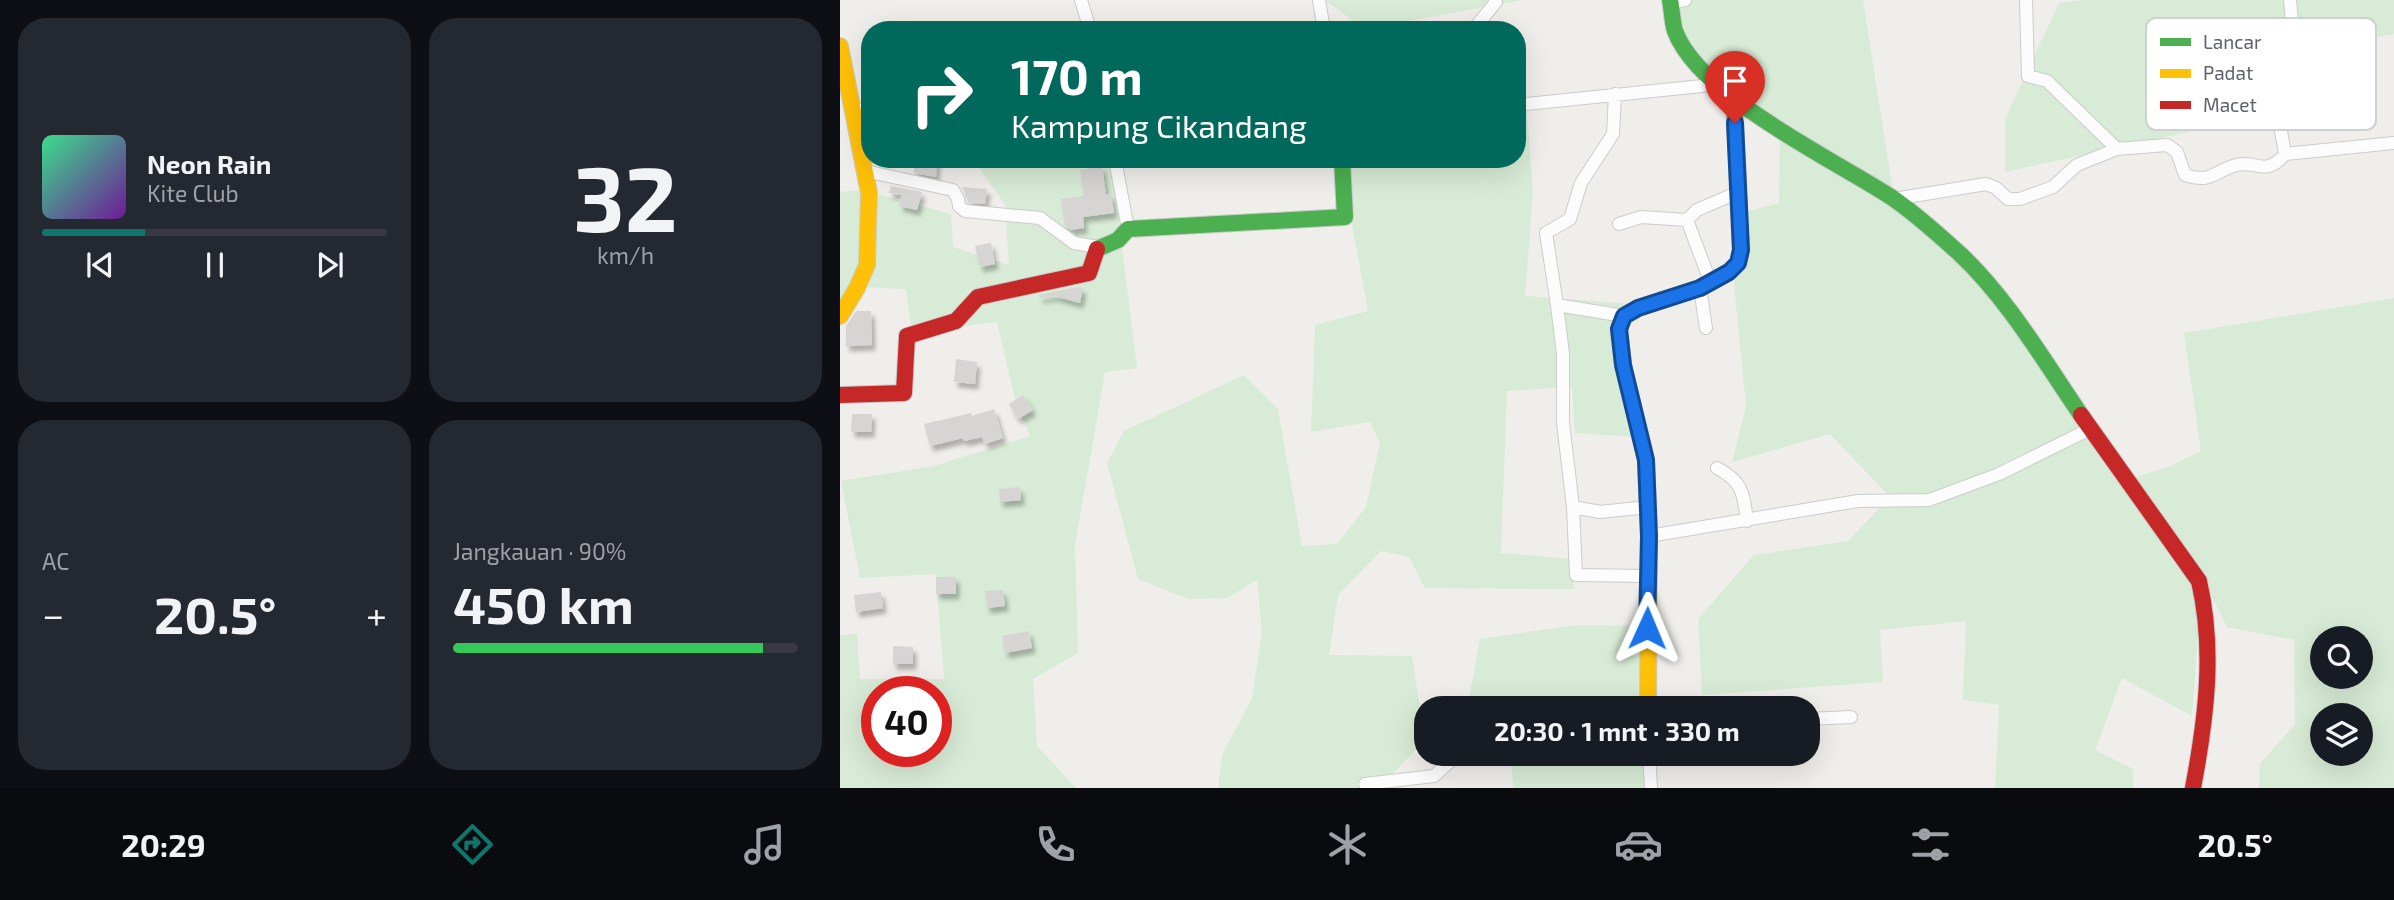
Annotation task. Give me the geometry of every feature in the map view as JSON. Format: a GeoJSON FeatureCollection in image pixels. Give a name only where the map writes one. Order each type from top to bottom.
{"type":"FeatureCollection","features":[{"type":"Feature","properties":{"kind":"street"},"geometry":{"type":"LineString","coordinates":[[1081,0],[1087,21]]}},
{"type":"Feature","properties":{"kind":"street"},"geometry":{"type":"LineString","coordinates":[[1319,0],[1322,21]]}},
{"type":"Feature","properties":{"kind":"street"},"geometry":{"type":"LineString","coordinates":[[1480,21],[1495,0]]}},
{"type":"Feature","properties":{"kind":"street"},"geometry":{"type":"LineString","coordinates":[[2026,0],[2028,76],[2047,81],[2117,149]]}},
{"type":"Feature","properties":{"kind":"street"},"geometry":{"type":"LineString","coordinates":[[2290,0],[2292,18]]}},
{"type":"Feature","properties":{"kind":"street"},"geometry":{"type":"LineString","coordinates":[[1675,1],[1676,31],[1711,79],[1734,100],[1894,199],[1985,278],[2199,581],[2206,605],[2209,631],[2204,718],[2193,788]]}},
{"type":"Feature","properties":{"kind":"street"},"geometry":{"type":"LineString","coordinates":[[840,47],[861,150]]}},
{"type":"Feature","properties":{"kind":"street"},"geometry":{"type":"LineString","coordinates":[[1526,104],[1702,86],[1711,79]]}},
{"type":"Feature","properties":{"kind":"street"},"geometry":{"type":"LineString","coordinates":[[1615,94],[1613,134],[1581,183],[1570,219],[1546,233],[1563,354],[1563,423],[1573,507],[1576,575],[1648,576]]}},
{"type":"Feature","properties":{"kind":"street"},"geometry":{"type":"LineString","coordinates":[[1557,305],[1624,316],[1638,308],[1705,284],[1729,272],[1738,263],[1741,250],[1734,100]]}},
{"type":"Feature","properties":{"kind":"street"},"geometry":{"type":"LineString","coordinates":[[854,114],[861,110]]}},
{"type":"Feature","properties":{"kind":"street"},"geometry":{"type":"LineString","coordinates":[[2281,130],[2285,154]]}},
{"type":"Feature","properties":{"kind":"street"},"geometry":{"type":"LineString","coordinates":[[1894,199],[1986,184],[1996,188],[2008,199],[2020,200],[2053,187],[2077,165],[2117,149],[2167,145],[2177,152],[2185,175],[2196,178],[2214,177],[2241,164],[2265,168],[2276,164],[2285,154],[2394,143]]}},
{"type":"Feature","properties":{"kind":"street"},"geometry":{"type":"LineString","coordinates":[[840,316],[867,265],[869,193],[864,168]]}},
{"type":"Feature","properties":{"kind":"street"},"geometry":{"type":"LineString","coordinates":[[1117,168],[1128,229]]}},
{"type":"Feature","properties":{"kind":"street"},"geometry":{"type":"LineString","coordinates":[[865,171],[953,190],[959,206],[965,212],[1040,218],[1074,243],[1098,247],[1118,240],[1128,229],[1345,218],[1342,168]]}},
{"type":"Feature","properties":{"kind":"street"},"geometry":{"type":"LineString","coordinates":[[1619,224],[1642,217],[1687,220],[1697,210],[1739,192]]}},
{"type":"Feature","properties":{"kind":"street"},"geometry":{"type":"LineString","coordinates":[[1687,220],[1705,284],[1706,328]]}},
{"type":"Feature","properties":{"kind":"street"},"geometry":{"type":"LineString","coordinates":[[840,396],[904,393],[906,336],[956,321],[978,297],[1089,273],[1098,247]]}},
{"type":"Feature","properties":{"kind":"street"},"geometry":{"type":"LineString","coordinates":[[1624,316],[1619,329],[1623,365],[1646,460],[1649,536],[1648,696]]}},
{"type":"Feature","properties":{"kind":"street"},"geometry":{"type":"LineString","coordinates":[[1649,536],[1858,501],[1929,499],[1999,474],[2090,429]]}},
{"type":"Feature","properties":{"kind":"street"},"geometry":{"type":"LineString","coordinates":[[1717,468],[1732,476],[1743,491],[1747,521]]}},
{"type":"Feature","properties":{"kind":"street"},"geometry":{"type":"LineString","coordinates":[[1573,507],[1600,512],[1648,507]]}},
{"type":"Feature","properties":{"kind":"street"},"geometry":{"type":"LineString","coordinates":[[1820,718],[1851,717]]}},
{"type":"Feature","properties":{"kind":"street"},"geometry":{"type":"LineString","coordinates":[[1365,784],[1434,776],[1445,766]]}},
{"type":"Feature","properties":{"kind":"street"},"geometry":{"type":"LineString","coordinates":[[1650,766],[1651,788]]}},
{"type":"Feature","properties":{"kind":"green space"},"geometry":{"type":"Polygon","coordinates":[[[1325,0],[1523,0],[1408,21],[1353,21],[1325,0]]]}},
{"type":"Feature","properties":{"kind":"green space"},"geometry":{"type":"Polygon","coordinates":[[[1668,0],[1863,0],[1895,205],[1990,283],[2126,480],[2170,466],[2201,451],[2184,333],[2394,298],[2394,788],[2259,788],[2260,764],[2295,724],[2294,640],[2227,627],[2208,588],[2198,634],[2192,716],[2122,678],[2095,750],[2133,769],[2133,788],[1995,788],[1999,705],[1963,700],[1966,621],[1880,630],[1883,682],[1702,695],[1698,619],[1754,555],[1848,541],[1890,497],[1830,434],[1732,462],[1746,406],[1734,284],[1741,213],[1779,203],[1780,136],[1674,32],[1668,0]]]}},
{"type":"Feature","properties":{"kind":"green space"},"geometry":{"type":"Polygon","coordinates":[[[2082,0],[2394,0],[2394,34],[2376,37],[2376,18],[2146,18],[2146,130],[2198,130],[2005,172],[2005,119],[2059,3],[2082,0]]]}},
{"type":"Feature","properties":{"kind":"green space"},"geometry":{"type":"Polygon","coordinates":[[[1527,111],[1533,193],[1525,296],[1632,304],[1620,371],[1638,437],[1575,433],[1572,387],[1507,391],[1501,553],[1573,559],[1574,589],[1425,588],[1409,557],[1381,551],[1338,595],[1329,655],[1412,656],[1418,696],[1414,696],[1414,751],[1379,788],[1218,788],[1222,755],[1252,698],[1262,633],[1257,580],[1227,598],[1189,599],[1138,579],[1107,463],[1124,431],[1244,375],[1278,409],[1302,546],[1337,544],[1366,507],[1380,443],[1370,422],[1311,432],[1315,325],[1368,311],[1342,168],[1526,168],[1527,111]]]}},
{"type":"Feature","properties":{"kind":"green space"},"geometry":{"type":"Polygon","coordinates":[[[979,168],[1110,168],[1137,368],[1105,372],[1075,546],[1078,653],[1033,679],[1037,746],[1076,788],[840,788],[840,635],[857,634],[861,679],[861,767],[952,767],[952,676],[944,676],[936,574],[860,578],[841,481],[934,466],[1030,436],[1014,395],[997,322],[912,332],[906,289],[862,287],[840,316],[840,192],[862,190],[951,214],[953,247],[1009,265],[1005,204],[979,168]]]}},
{"type":"Feature","properties":{"kind":"green space"},"geometry":{"type":"Polygon","coordinates":[[[1576,625],[1641,626],[1644,696],[1469,696],[1480,639],[1576,625]]]}},
{"type":"Feature","properties":{"kind":"green space"},"geometry":{"type":"Polygon","coordinates":[[[1512,766],[1649,766],[1650,788],[1513,788],[1512,766]]]}},
{"type":"Feature","properties":{"kind":"building"},"geometry":{"type":"Polygon","coordinates":[[[914,168],[936,168],[936,177],[914,173],[914,168]]]}},
{"type":"Feature","properties":{"kind":"building"},"geometry":{"type":"Polygon","coordinates":[[[1102,168],[1106,194],[1111,194],[1114,213],[1083,217],[1084,228],[1071,230],[1065,225],[1061,199],[1084,196],[1080,170],[1102,168]]]}},
{"type":"Feature","properties":{"kind":"building"},"geometry":{"type":"Polygon","coordinates":[[[891,186],[922,192],[917,210],[899,206],[902,195],[889,193],[891,186]]]}},
{"type":"Feature","properties":{"kind":"building"},"geometry":{"type":"Polygon","coordinates":[[[962,187],[987,189],[985,204],[969,203],[962,187]]]}},
{"type":"Feature","properties":{"kind":"building"},"geometry":{"type":"Polygon","coordinates":[[[991,243],[995,264],[980,267],[975,246],[991,243]]]}},
{"type":"Feature","properties":{"kind":"building"},"geometry":{"type":"Polygon","coordinates":[[[1083,288],[1080,303],[1054,296],[1039,298],[1039,295],[1083,288]]]}},
{"type":"Feature","properties":{"kind":"building"},"geometry":{"type":"Polygon","coordinates":[[[856,311],[871,311],[872,345],[846,346],[846,326],[856,311]]]}},
{"type":"Feature","properties":{"kind":"building"},"geometry":{"type":"Polygon","coordinates":[[[956,359],[977,362],[975,384],[954,382],[956,359]]]}},
{"type":"Feature","properties":{"kind":"building"},"geometry":{"type":"Polygon","coordinates":[[[1023,395],[1033,410],[1018,419],[1009,404],[1023,395]]]}},
{"type":"Feature","properties":{"kind":"building"},"geometry":{"type":"Polygon","coordinates":[[[994,409],[1003,438],[985,444],[982,437],[964,441],[963,438],[930,446],[924,424],[971,413],[972,416],[994,409]]]}},
{"type":"Feature","properties":{"kind":"building"},"geometry":{"type":"Polygon","coordinates":[[[852,414],[872,414],[871,432],[851,432],[852,414]]]}},
{"type":"Feature","properties":{"kind":"building"},"geometry":{"type":"Polygon","coordinates":[[[1020,487],[1021,500],[1000,502],[999,489],[1020,487]]]}},
{"type":"Feature","properties":{"kind":"building"},"geometry":{"type":"Polygon","coordinates":[[[936,577],[956,577],[956,594],[936,594],[936,577]]]}},
{"type":"Feature","properties":{"kind":"building"},"geometry":{"type":"Polygon","coordinates":[[[1003,590],[1005,606],[987,608],[985,591],[1003,590]]]}},
{"type":"Feature","properties":{"kind":"building"},"geometry":{"type":"Polygon","coordinates":[[[881,592],[883,608],[856,612],[854,595],[881,592]]]}},
{"type":"Feature","properties":{"kind":"building"},"geometry":{"type":"Polygon","coordinates":[[[1029,631],[1032,648],[1005,653],[1002,636],[1029,631]]]}},
{"type":"Feature","properties":{"kind":"building"},"geometry":{"type":"Polygon","coordinates":[[[893,646],[913,647],[913,664],[893,664],[893,646]]]}},
{"type":"Feature","properties":{"kind":"traffic: fast"},"geometry":{"type":"LineString","coordinates":[[1670,0],[1675,31],[1689,55],[1711,79],[1770,124],[1900,203],[1960,254],[1994,291],[2025,331],[2081,415]]}},
{"type":"Feature","properties":{"kind":"traffic: fast"},"geometry":{"type":"LineString","coordinates":[[1734,100],[1740,229]]}},
{"type":"Feature","properties":{"kind":"traffic: fast"},"geometry":{"type":"LineString","coordinates":[[1097,249],[1118,240],[1128,229],[1345,217],[1342,168]]}},
{"type":"Feature","properties":{"kind":"traffic: slow"},"geometry":{"type":"LineString","coordinates":[[840,46],[861,152]]}},
{"type":"Feature","properties":{"kind":"traffic: slow"},"geometry":{"type":"LineString","coordinates":[[840,316],[867,265],[869,193],[864,168]]}},
{"type":"Feature","properties":{"kind":"traffic: slow"},"geometry":{"type":"LineString","coordinates":[[1648,696],[1649,536],[1646,460],[1623,365],[1619,329],[1624,316],[1638,308],[1700,288],[1729,272],[1738,263],[1741,250],[1740,229]]}},
{"type":"Feature","properties":{"kind":"traffic: jam"},"geometry":{"type":"LineString","coordinates":[[840,395],[904,393],[907,336],[956,321],[978,297],[1089,273],[1097,249]]}},
{"type":"Feature","properties":{"kind":"traffic: jam"},"geometry":{"type":"LineString","coordinates":[[2081,415],[2199,581],[2208,659],[2202,736],[2193,788]]}},
{"type":"Feature","properties":{"kind":"route"},"geometry":{"type":"LineString","coordinates":[[1647,628],[1649,536],[1646,460],[1623,365],[1619,329],[1624,316],[1638,308],[1700,288],[1729,272],[1738,263],[1741,250],[1735,123]]}}]}
